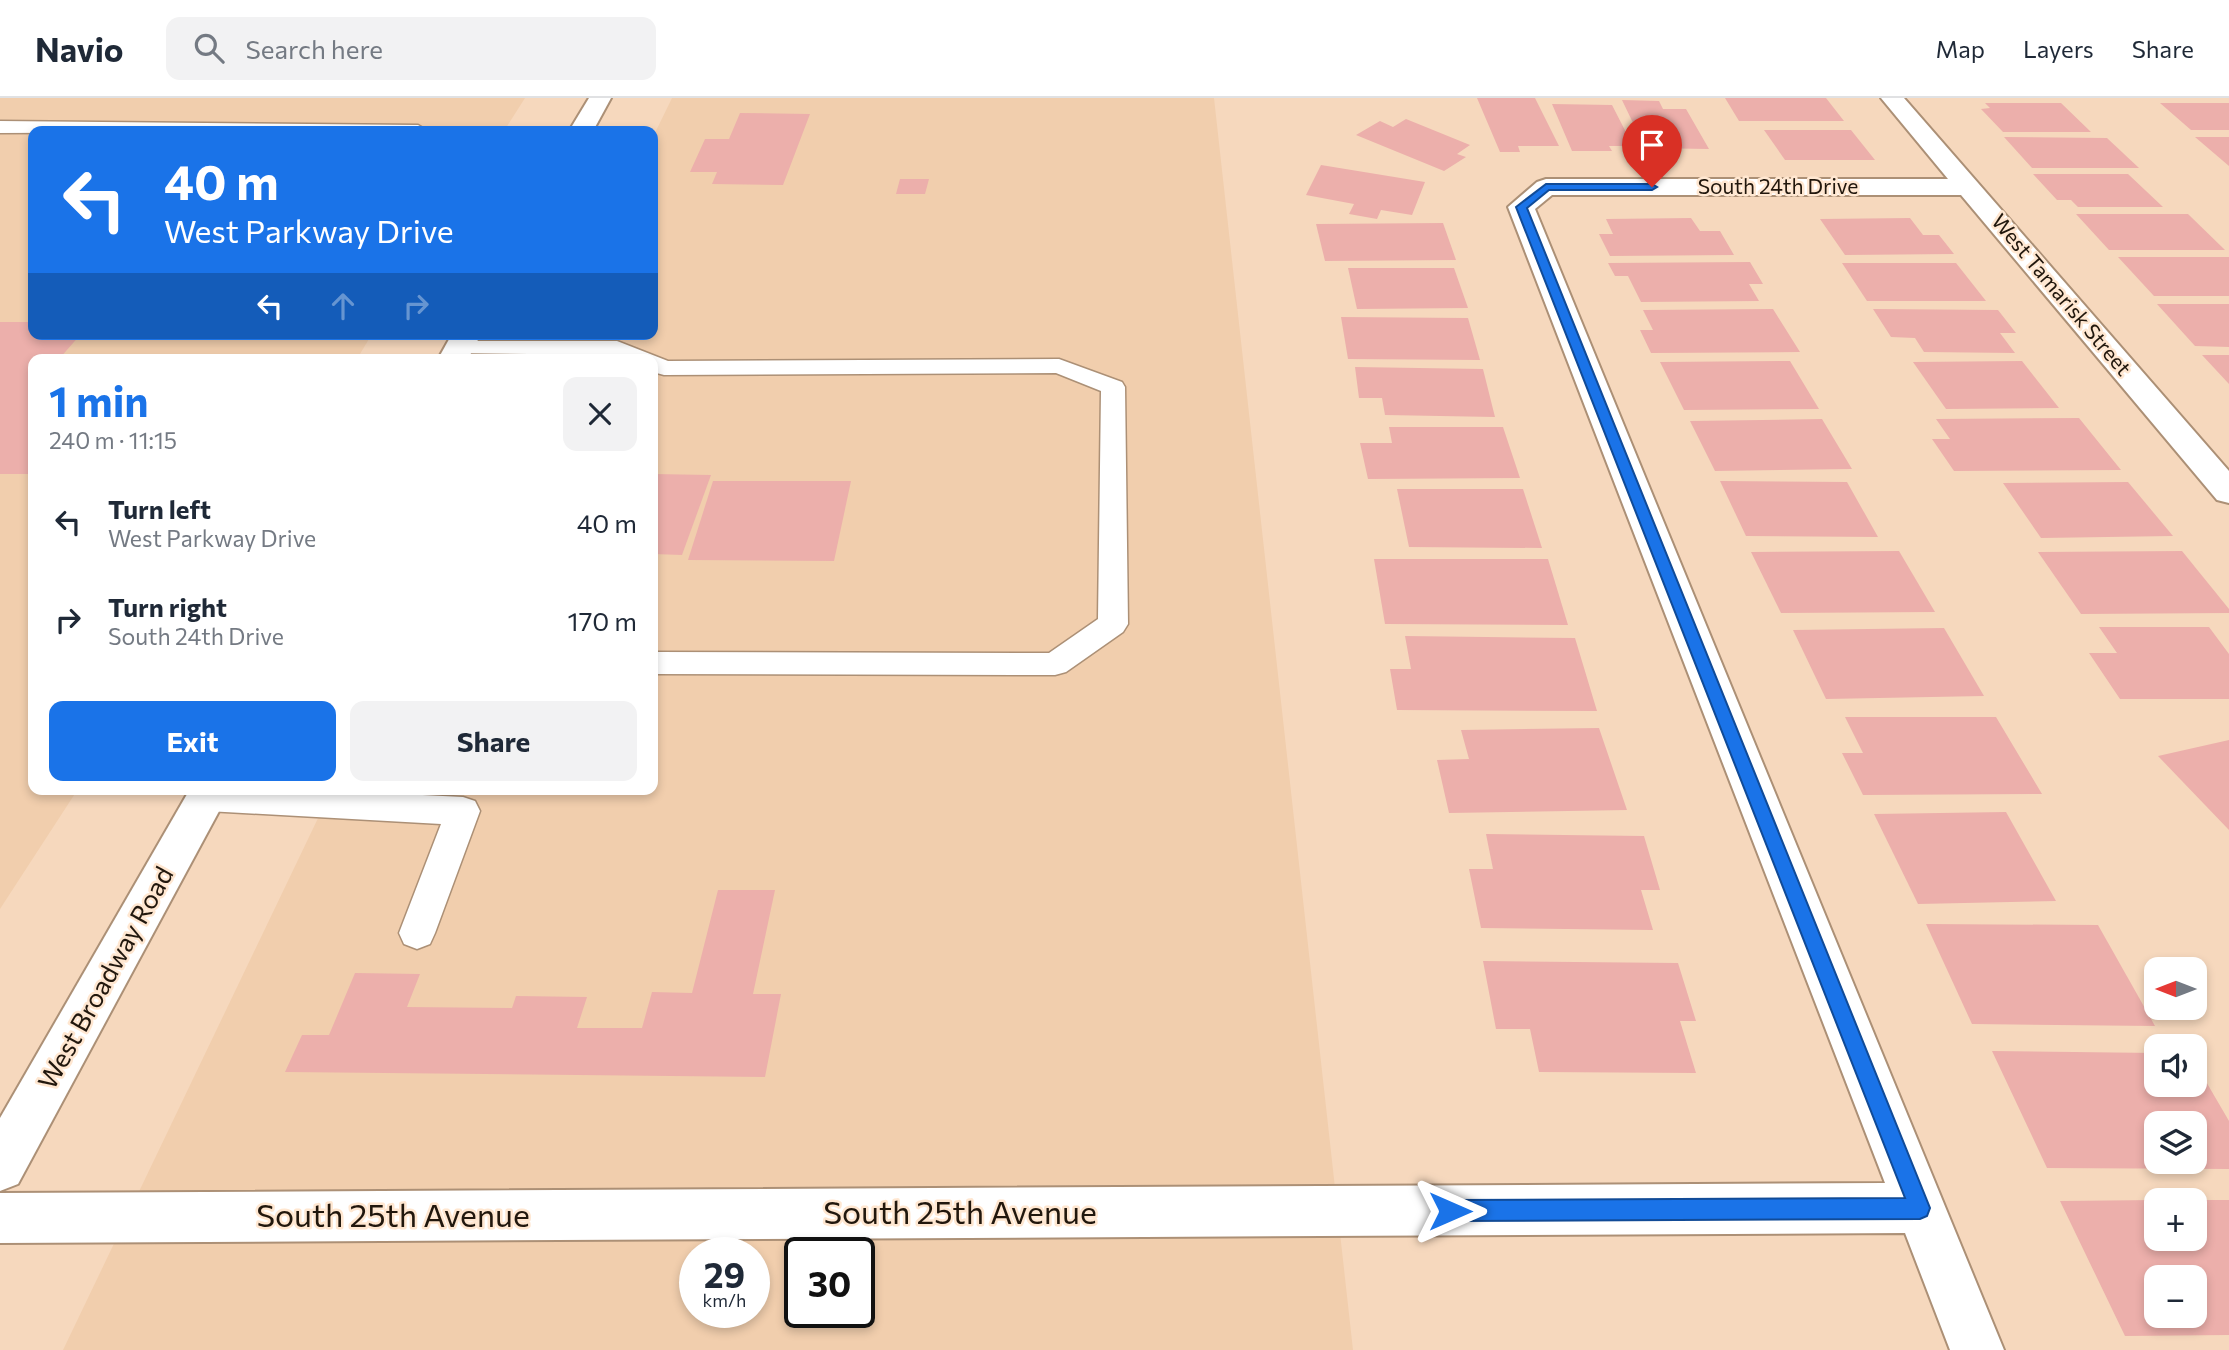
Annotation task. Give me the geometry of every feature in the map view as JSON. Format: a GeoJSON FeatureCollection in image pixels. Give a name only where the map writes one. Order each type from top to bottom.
{"type":"FeatureCollection","features":[{"type":"Feature","properties":{"kind":"street"},"geometry":{"type":"LineString","coordinates":[[584,126],[600,98]]}},
{"type":"Feature","properties":{"kind":"street","name":"West Tamarisk Street"},"geometry":{"type":"LineString","coordinates":[[1892,98],[2229,492]]}},
{"type":"Feature","properties":{"kind":"street","name":"South 24th Drive"},"geometry":{"type":"LineString","coordinates":[[1920,1208],[1521,207],[1546,187],[1969,187]]}},
{"type":"Feature","properties":{"kind":"street","name":"West Broadway Road"},"geometry":{"type":"LineString","coordinates":[[0,1166],[208,795]]}},
{"type":"Feature","properties":{"kind":"street"},"geometry":{"type":"LineString","coordinates":[[1920,1208],[1977,1350]]}},
{"type":"Feature","properties":{"kind":"street","name":"South 25th Avenue"},"geometry":{"type":"LineString","coordinates":[[0,1218],[1920,1208]]}},
{"type":"Feature","properties":{"kind":"lane"},"geometry":{"type":"LineString","coordinates":[[0,127],[28,127]]}},
{"type":"Feature","properties":{"kind":"lane"},"geometry":{"type":"LineString","coordinates":[[460,347],[615,354]]}},
{"type":"Feature","properties":{"kind":"lane"},"geometry":{"type":"LineString","coordinates":[[658,365],[664,368],[1059,366],[1113,387],[1113,624],[1055,664],[658,663]]}},
{"type":"Feature","properties":{"kind":"lane"},"geometry":{"type":"LineString","coordinates":[[237,795],[463,811],[417,933]]}},
{"type":"Feature","properties":{"kind":"shaded area"},"geometry":{"type":"Polygon","coordinates":[[[0,98],[525,98],[507,126],[28,126],[28,340],[368,340],[360,354],[28,354],[28,795],[74,795],[0,909],[0,98]]]}},
{"type":"Feature","properties":{"kind":"shaded area"},"geometry":{"type":"Polygon","coordinates":[[[672,98],[1214,98],[1353,1350],[63,1350],[329,795],[658,795],[658,354],[545,354],[552,340],[658,340],[658,127],[672,98]]]}},
{"type":"Feature","properties":{"kind":"building"},"geometry":{"type":"Polygon","coordinates":[[[1477,98],[1535,98],[1559,146],[1518,146],[1520,152],[1500,152],[1477,98]]]}},
{"type":"Feature","properties":{"kind":"building"},"geometry":{"type":"Polygon","coordinates":[[[1725,98],[1826,98],[1844,121],[1739,121],[1725,98]]]}},
{"type":"Feature","properties":{"kind":"building"},"geometry":{"type":"Polygon","coordinates":[[[1622,100],[1659,101],[1663,109],[1686,109],[1709,149],[1645,148],[1622,100]]]}},
{"type":"Feature","properties":{"kind":"building"},"geometry":{"type":"Polygon","coordinates":[[[1985,103],[2061,103],[2091,132],[2003,132],[1981,109],[1990,108],[1985,103]]]}},
{"type":"Feature","properties":{"kind":"building"},"geometry":{"type":"Polygon","coordinates":[[[2160,103],[2229,103],[2229,130],[2191,130],[2160,103]]]}},
{"type":"Feature","properties":{"kind":"building"},"geometry":{"type":"Polygon","coordinates":[[[1552,104],[1612,105],[1633,146],[1609,146],[1612,151],[1572,151],[1552,104]]]}},
{"type":"Feature","properties":{"kind":"building"},"geometry":{"type":"Polygon","coordinates":[[[740,113],[810,114],[783,185],[712,184],[717,172],[690,172],[705,139],[729,139],[740,113]]]}},
{"type":"Feature","properties":{"kind":"building"},"geometry":{"type":"Polygon","coordinates":[[[1406,119],[1470,145],[1457,154],[1466,157],[1444,171],[1356,135],[1380,121],[1393,127],[1406,119]]]}},
{"type":"Feature","properties":{"kind":"building"},"geometry":{"type":"Polygon","coordinates":[[[1764,130],[1851,130],[1875,160],[1785,160],[1764,130]]]}},
{"type":"Feature","properties":{"kind":"building"},"geometry":{"type":"Polygon","coordinates":[[[2004,137],[2107,138],[2139,168],[2032,168],[2004,137]]]}},
{"type":"Feature","properties":{"kind":"building"},"geometry":{"type":"Polygon","coordinates":[[[2195,137],[2229,137],[2229,166],[2195,137]]]}},
{"type":"Feature","properties":{"kind":"building"},"geometry":{"type":"Polygon","coordinates":[[[1321,165],[1425,182],[1412,215],[1381,210],[1377,219],[1349,214],[1354,204],[1306,195],[1321,165]]]}},
{"type":"Feature","properties":{"kind":"building"},"geometry":{"type":"Polygon","coordinates":[[[2033,174],[2128,174],[2163,207],[2078,207],[2071,200],[2057,200],[2033,174]]]}},
{"type":"Feature","properties":{"kind":"building"},"geometry":{"type":"Polygon","coordinates":[[[900,179],[929,179],[925,194],[896,194],[900,179]]]}},
{"type":"Feature","properties":{"kind":"building"},"geometry":{"type":"Polygon","coordinates":[[[2076,214],[2188,214],[2225,250],[2109,250],[2076,214]]]}},
{"type":"Feature","properties":{"kind":"building"},"geometry":{"type":"Polygon","coordinates":[[[1691,218],[1700,231],[1720,231],[1734,255],[1610,256],[1599,234],[1613,234],[1606,219],[1691,218]]]}},
{"type":"Feature","properties":{"kind":"building"},"geometry":{"type":"Polygon","coordinates":[[[1910,218],[1923,235],[1939,235],[1954,254],[1845,255],[1820,219],[1910,218]]]}},
{"type":"Feature","properties":{"kind":"building"},"geometry":{"type":"Polygon","coordinates":[[[1443,223],[1456,260],[1325,261],[1316,224],[1443,223]]]}},
{"type":"Feature","properties":{"kind":"building"},"geometry":{"type":"Polygon","coordinates":[[[2118,257],[2229,257],[2229,296],[2154,296],[2118,257]]]}},
{"type":"Feature","properties":{"kind":"building"},"geometry":{"type":"Polygon","coordinates":[[[1750,262],[1763,284],[1749,284],[1759,301],[1641,302],[1628,276],[1615,276],[1608,263],[1750,262]]]}},
{"type":"Feature","properties":{"kind":"building"},"geometry":{"type":"Polygon","coordinates":[[[1842,263],[1956,263],[1986,301],[1867,301],[1842,263]]]}},
{"type":"Feature","properties":{"kind":"building"},"geometry":{"type":"Polygon","coordinates":[[[1348,268],[1454,268],[1468,308],[1357,309],[1348,268]]]}},
{"type":"Feature","properties":{"kind":"building"},"geometry":{"type":"Polygon","coordinates":[[[2157,304],[2229,304],[2229,347],[2195,346],[2157,304]]]}},
{"type":"Feature","properties":{"kind":"building"},"geometry":{"type":"Polygon","coordinates":[[[1773,309],[1800,352],[1651,353],[1640,330],[1653,330],[1643,310],[1773,309]]]}},
{"type":"Feature","properties":{"kind":"building"},"geometry":{"type":"Polygon","coordinates":[[[1873,309],[1998,310],[2016,333],[2000,333],[2015,353],[1924,352],[1915,338],[1891,337],[1873,309]]]}},
{"type":"Feature","properties":{"kind":"building"},"geometry":{"type":"Polygon","coordinates":[[[1341,317],[1468,318],[1480,360],[1348,359],[1341,317]]]}},
{"type":"Feature","properties":{"kind":"building"},"geometry":{"type":"Polygon","coordinates":[[[0,322],[28,322],[28,340],[76,340],[63,354],[28,354],[28,474],[0,474],[0,322]]]}},
{"type":"Feature","properties":{"kind":"building"},"geometry":{"type":"Polygon","coordinates":[[[2202,355],[2229,355],[2229,384],[2202,355]]]}},
{"type":"Feature","properties":{"kind":"building"},"geometry":{"type":"Polygon","coordinates":[[[1790,361],[1819,409],[1684,410],[1660,362],[1790,361]]]}},
{"type":"Feature","properties":{"kind":"building"},"geometry":{"type":"Polygon","coordinates":[[[2022,361],[2059,408],[1946,409],[1913,362],[2022,361]]]}},
{"type":"Feature","properties":{"kind":"building"},"geometry":{"type":"Polygon","coordinates":[[[1355,367],[1483,369],[1495,417],[1385,415],[1382,398],[1359,398],[1355,367]]]}},
{"type":"Feature","properties":{"kind":"building"},"geometry":{"type":"Polygon","coordinates":[[[2079,418],[2121,470],[1954,471],[1932,439],[1950,439],[1936,419],[2079,418]]]}},
{"type":"Feature","properties":{"kind":"building"},"geometry":{"type":"Polygon","coordinates":[[[1822,419],[1852,469],[1715,471],[1690,421],[1822,419]]]}},
{"type":"Feature","properties":{"kind":"building"},"geometry":{"type":"Polygon","coordinates":[[[1389,427],[1503,427],[1520,478],[1368,479],[1360,443],[1392,443],[1389,427]]]}},
{"type":"Feature","properties":{"kind":"building"},"geometry":{"type":"Polygon","coordinates":[[[658,474],[711,475],[682,555],[658,554],[658,474]]]}},
{"type":"Feature","properties":{"kind":"building"},"geometry":{"type":"Polygon","coordinates":[[[713,481],[851,481],[834,561],[688,560],[713,481]]]}},
{"type":"Feature","properties":{"kind":"building"},"geometry":{"type":"Polygon","coordinates":[[[1720,481],[1847,482],[1878,537],[1746,536],[1720,481]]]}},
{"type":"Feature","properties":{"kind":"building"},"geometry":{"type":"Polygon","coordinates":[[[2128,482],[2173,536],[2041,538],[2003,483],[2128,482]]]}},
{"type":"Feature","properties":{"kind":"building"},"geometry":{"type":"Polygon","coordinates":[[[1397,489],[1523,489],[1542,548],[1409,547],[1397,489]]]}},
{"type":"Feature","properties":{"kind":"building"},"geometry":{"type":"Polygon","coordinates":[[[1899,551],[1935,612],[1781,613],[1751,552],[1899,551]]]}},
{"type":"Feature","properties":{"kind":"building"},"geometry":{"type":"Polygon","coordinates":[[[2182,551],[2229,609],[2229,613],[2081,614],[2038,552],[2182,551]]]}},
{"type":"Feature","properties":{"kind":"building"},"geometry":{"type":"Polygon","coordinates":[[[1374,559],[1548,559],[1568,625],[1385,624],[1374,559]]]}},
{"type":"Feature","properties":{"kind":"building"},"geometry":{"type":"Polygon","coordinates":[[[2099,627],[2209,627],[2229,654],[2229,699],[2120,699],[2089,653],[2117,653],[2099,627]]]}},
{"type":"Feature","properties":{"kind":"building"},"geometry":{"type":"Polygon","coordinates":[[[1944,628],[1984,696],[1826,699],[1793,630],[1944,628]]]}},
{"type":"Feature","properties":{"kind":"building"},"geometry":{"type":"Polygon","coordinates":[[[1405,636],[1575,638],[1597,711],[1397,710],[1390,669],[1411,669],[1405,636]]]}},
{"type":"Feature","properties":{"kind":"building"},"geometry":{"type":"Polygon","coordinates":[[[1845,717],[1996,717],[2042,794],[1863,795],[1842,753],[1863,753],[1845,717]]]}},
{"type":"Feature","properties":{"kind":"building"},"geometry":{"type":"Polygon","coordinates":[[[1599,728],[1627,810],[1449,813],[1437,760],[1469,759],[1461,730],[1599,728]]]}},
{"type":"Feature","properties":{"kind":"building"},"geometry":{"type":"Polygon","coordinates":[[[2229,740],[2229,830],[2158,756],[2229,740]]]}},
{"type":"Feature","properties":{"kind":"building"},"geometry":{"type":"Polygon","coordinates":[[[2006,812],[2056,901],[1918,904],[1874,814],[2006,812]]]}},
{"type":"Feature","properties":{"kind":"building"},"geometry":{"type":"Polygon","coordinates":[[[1486,834],[1644,836],[1660,890],[1641,890],[1653,930],[1481,928],[1469,869],[1493,869],[1486,834]]]}},
{"type":"Feature","properties":{"kind":"building"},"geometry":{"type":"Polygon","coordinates":[[[718,890],[775,890],[753,994],[781,994],[765,1077],[285,1072],[302,1035],[329,1035],[355,973],[420,974],[407,1007],[512,1008],[516,996],[587,997],[577,1028],[642,1028],[652,992],[692,993],[718,890]]]}},
{"type":"Feature","properties":{"kind":"building"},"geometry":{"type":"Polygon","coordinates":[[[1926,924],[2098,925],[2144,1007],[2144,1020],[2152,1020],[2155,1026],[1972,1024],[1926,924]]]}},
{"type":"Feature","properties":{"kind":"building"},"geometry":{"type":"Polygon","coordinates":[[[1483,961],[1678,963],[1696,1021],[1680,1021],[1696,1073],[1539,1072],[1530,1029],[1496,1029],[1483,961]]]}},
{"type":"Feature","properties":{"kind":"building"},"geometry":{"type":"Polygon","coordinates":[[[1992,1051],[2144,1053],[2144,1097],[2207,1097],[2207,1083],[2229,1121],[2229,1169],[2207,1169],[2207,1111],[2144,1111],[2144,1169],[2047,1168],[1992,1051]]]}},
{"type":"Feature","properties":{"kind":"building"},"geometry":{"type":"Polygon","coordinates":[[[2144,1200],[2144,1251],[2207,1251],[2207,1200],[2229,1200],[2229,1335],[2125,1336],[2060,1201],[2144,1200]]]}},
{"type":"Feature","properties":{"kind":"route"},"geometry":{"type":"LineString","coordinates":[[1450,1211],[1920,1208],[1521,207],[1546,187],[1652,187]]}}]}
